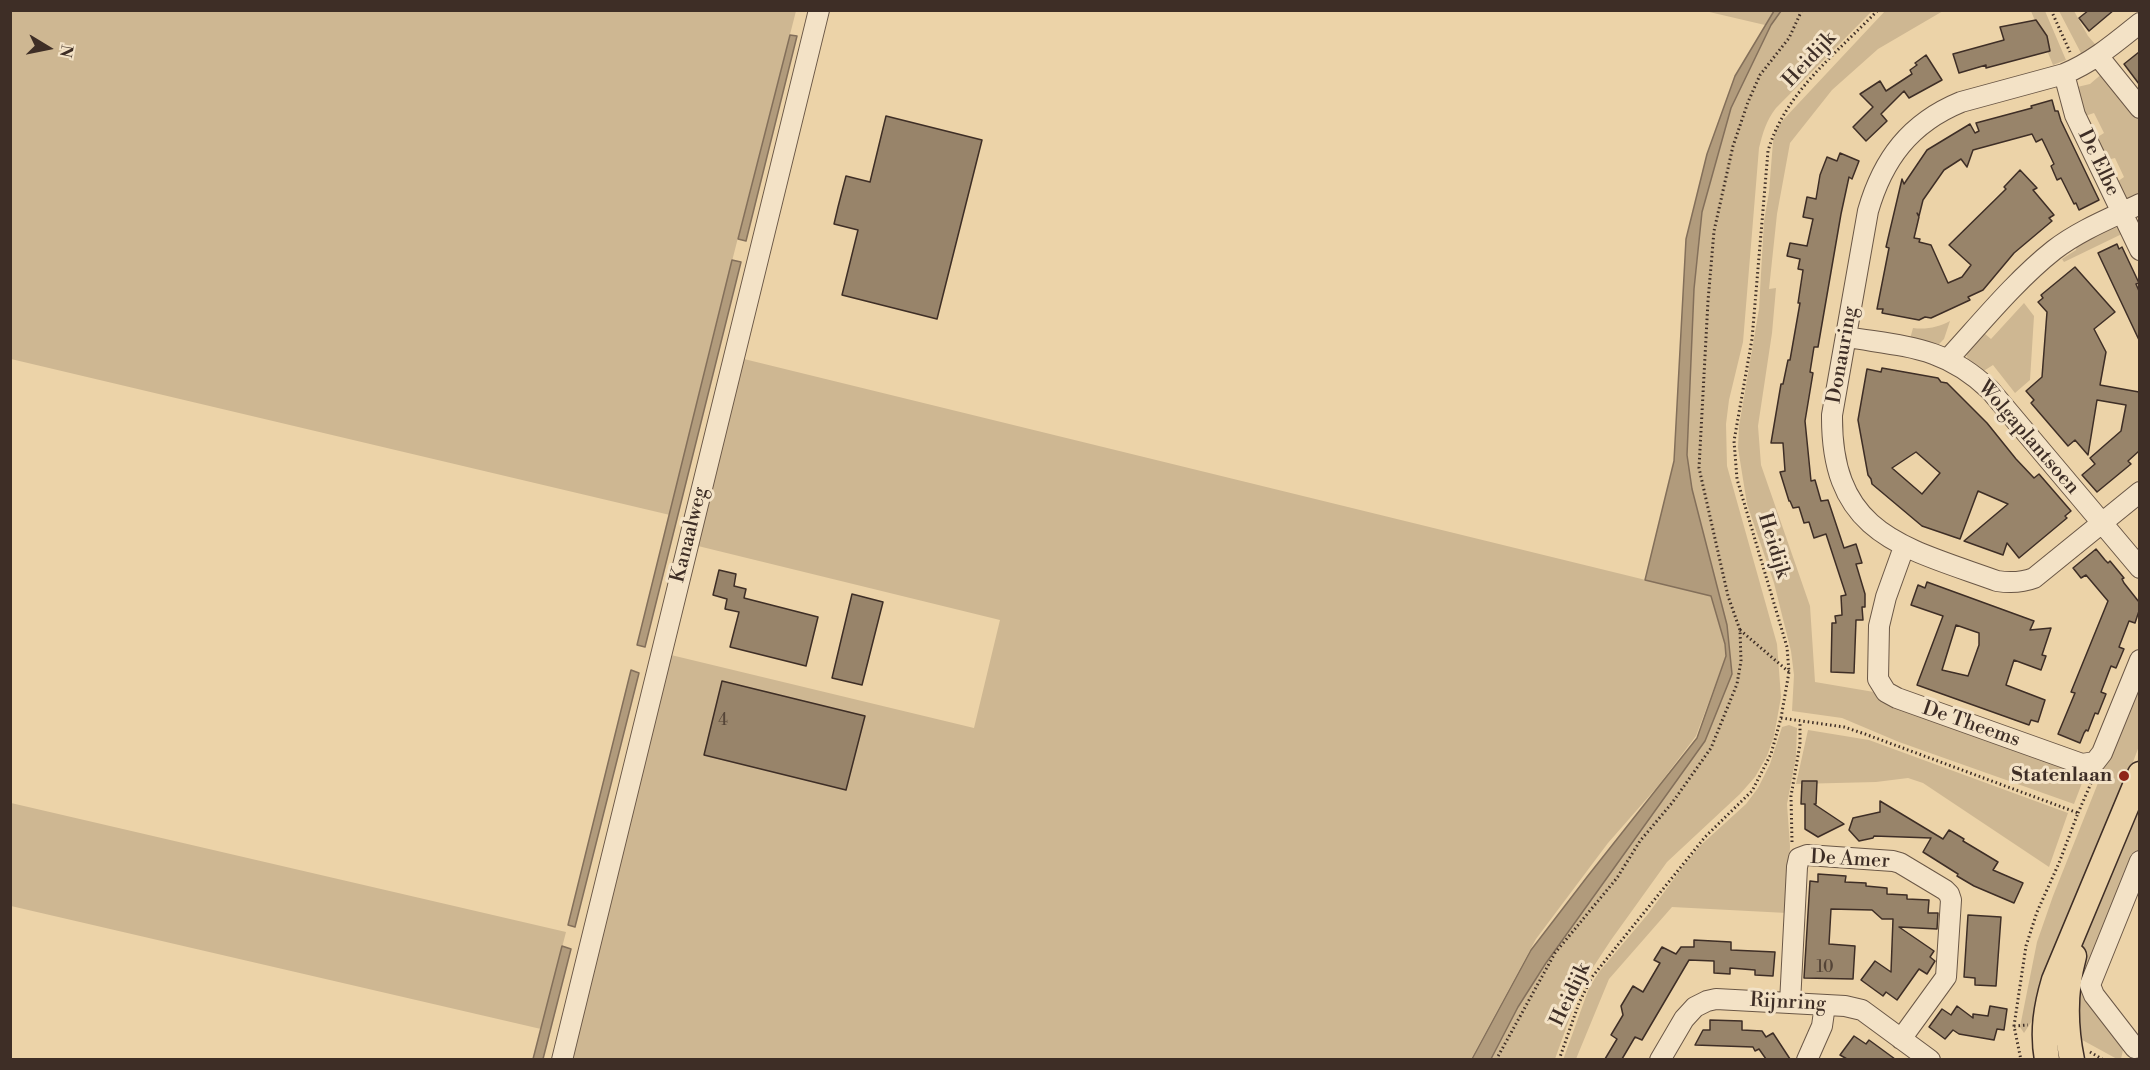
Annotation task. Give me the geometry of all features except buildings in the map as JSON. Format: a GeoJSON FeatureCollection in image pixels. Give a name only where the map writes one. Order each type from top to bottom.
{"type":"FeatureCollection","features":[{"type":"Feature","properties":{"kind":"main road"},"geometry":{"type":"LineString","coordinates":[[2044,1059],[2046,1005],[2054,980],[2139,774]]}},
{"type":"Feature","properties":{"kind":"main road"},"geometry":{"type":"LineString","coordinates":[[2071,1055],[2067,1020],[2070,971],[2087,904]]}},
{"type":"Feature","properties":{"kind":"street","name":"Kanaalweg"},"geometry":{"type":"LineString","coordinates":[[562,1059],[819,10]]}},
{"type":"Feature","properties":{"kind":"street","name":"Donauring"},"geometry":{"type":"LineString","coordinates":[[2139,23],[2098,57],[2071,71],[1946,108],[1923,122],[1890,157],[1876,185],[1868,211],[1832,415],[1832,441],[1839,475],[1852,501],[1878,532],[1904,547],[1996,581],[2022,582],[2034,578],[2139,492]]}},
{"type":"Feature","properties":{"kind":"street"},"geometry":{"type":"LineString","coordinates":[[2098,57],[2139,108]]}},
{"type":"Feature","properties":{"kind":"street","name":"De Elbe"},"geometry":{"type":"LineString","coordinates":[[2071,71],[2075,115],[2139,250]]}},
{"type":"Feature","properties":{"kind":"street"},"geometry":{"type":"LineString","coordinates":[[1948,359],[2048,255],[2074,236],[2139,204]]}},
{"type":"Feature","properties":{"kind":"street","name":"Wolgaplantsoen"},"geometry":{"type":"LineString","coordinates":[[1847,337],[1918,349],[1948,359],[1973,374],[1990,390],[2102,524]]}},
{"type":"Feature","properties":{"kind":"street"},"geometry":{"type":"LineString","coordinates":[[2102,524],[2139,568]]}},
{"type":"Feature","properties":{"kind":"street","name":"De Theems"},"geometry":{"type":"LineString","coordinates":[[1904,547],[1886,597],[1879,626],[1878,679],[1886,692],[1897,698],[2082,764],[2095,762]]}},
{"type":"Feature","properties":{"kind":"street"},"geometry":{"type":"LineString","coordinates":[[2095,762],[2102,753],[2139,660]]}},
{"type":"Feature","properties":{"kind":"street","name":"De Amer"},"geometry":{"type":"LineString","coordinates":[[1790,1003],[1799,858],[1807,855],[1900,863],[1949,894],[1951,900],[1946,977],[1901,1039]]}},
{"type":"Feature","properties":{"kind":"street"},"geometry":{"type":"LineString","coordinates":[[2134,1051],[2094,995],[2090,985],[2139,861]]}},
{"type":"Feature","properties":{"kind":"street","name":"Rijnring"},"geometry":{"type":"LineString","coordinates":[[1660,1059],[1684,1019],[1695,1006],[1716,999],[1845,1006],[1862,1010],[1930,1059]]}},
{"type":"Feature","properties":{"kind":"street"},"geometry":{"type":"LineString","coordinates":[[1807,1059],[1822,1026],[1825,1005]]}},
{"type":"Feature","properties":{"kind":"street"},"geometry":{"type":"LineString","coordinates":[[2044,1059],[2071,1055]]}},
{"type":"Feature","properties":{"kind":"path"},"geometry":{"type":"LineString","coordinates":[[1496,1059],[1556,953],[1617,878],[1640,841],[1672,803],[1712,748],[1737,684],[1741,661],[1740,630],[1728,596],[1699,468],[1714,231],[1733,146],[1748,102],[1760,75],[1789,38],[1802,10]]}},
{"type":"Feature","properties":{"kind":"path","name":"Heidijk"},"geometry":{"type":"LineString","coordinates":[[1560,1059],[1579,1004],[1592,977],[1705,837],[1752,791],[1771,754],[1781,718],[1789,672],[1787,647],[1737,479],[1734,441],[1752,339],[1768,151],[1774,130],[1799,91],[1878,10]]}},
{"type":"Feature","properties":{"kind":"path"},"geometry":{"type":"LineString","coordinates":[[2051,10],[2071,71]]}},
{"type":"Feature","properties":{"kind":"path"},"geometry":{"type":"LineString","coordinates":[[1740,630],[1789,672]]}},
{"type":"Feature","properties":{"kind":"path"},"geometry":{"type":"LineString","coordinates":[[1781,718],[1844,728],[1865,734],[2078,813]]}},
{"type":"Feature","properties":{"kind":"path"},"geometry":{"type":"LineString","coordinates":[[1799,858],[1792,846],[1791,796],[1800,744],[1800,722]]}},
{"type":"Feature","properties":{"kind":"path"},"geometry":{"type":"LineString","coordinates":[[2021,1059],[2014,1026],[2026,946],[2037,912],[2097,770],[2095,762]]}},
{"type":"Feature","properties":{"kind":"shaded area"},"geometry":{"type":"Polygon","coordinates":[[[1774,10],[1765,25],[1705,11],[1774,10]]]}},
{"type":"Feature","properties":{"kind":"shaded area"},"geometry":{"type":"Polygon","coordinates":[[[11,11],[796,11],[709,351],[670,515],[11,359],[11,11]]]}},
{"type":"Feature","properties":{"kind":"shaded area"},"geometry":{"type":"Polygon","coordinates":[[[1774,11],[1781,11],[1771,25],[1731,108],[1702,212],[1694,289],[1687,455],[1692,489],[1727,625],[1732,674],[1705,741],[1546,963],[1518,1007],[1491,1059],[1472,1059],[1531,950],[1697,738],[1726,656],[1725,644],[1711,596],[1645,580],[1674,461],[1686,239],[1707,154],[1735,76],[1774,11]]]}},
{"type":"Feature","properties":{"kind":"shaded area"},"geometry":{"type":"Polygon","coordinates":[[[1781,11],[1872,11],[1776,108],[1765,127],[1759,148],[1743,342],[1729,400],[1726,424],[1727,466],[1777,644],[1781,697],[1774,736],[1767,756],[1755,777],[1740,794],[1667,862],[1611,940],[1586,978],[1555,1059],[1491,1060],[1518,1007],[1546,963],[1705,741],[1732,674],[1727,625],[1692,489],[1687,455],[1694,289],[1702,212],[1731,108],[1771,25],[1781,11]]]}},
{"type":"Feature","properties":{"kind":"shaded area"},"geometry":{"type":"Polygon","coordinates":[[[1885,11],[1943,11],[1878,49],[1832,90],[1790,143],[1777,214],[1769,289],[1776,288],[1772,333],[1758,426],[1761,465],[1810,606],[1815,682],[1874,692],[1882,698],[2087,770],[2074,804],[1899,742],[1842,718],[1792,711],[1794,675],[1791,651],[1774,583],[1747,504],[1738,448],[1739,426],[1759,309],[1764,221],[1773,142],[1776,130],[1782,121],[1885,11]]]}},
{"type":"Feature","properties":{"kind":"shaded area"},"geometry":{"type":"Polygon","coordinates":[[[2031,11],[2045,11],[2066,60],[2053,65],[2031,11]]]}},
{"type":"Feature","properties":{"kind":"shaded area"},"geometry":{"type":"Polygon","coordinates":[[[2059,11],[2074,11],[2095,44],[2103,44],[2083,57],[2059,11]]]}},
{"type":"Feature","properties":{"kind":"shaded area"},"geometry":{"type":"Polygon","coordinates":[[[790,35],[797,36],[746,241],[738,239],[790,35]]]}},
{"type":"Feature","properties":{"kind":"shaded area"},"geometry":{"type":"Polygon","coordinates":[[[2104,72],[2105,81],[2127,107],[2139,115],[2139,198],[2125,205],[2114,184],[2124,177],[2115,158],[2103,161],[2093,140],[2104,133],[2094,113],[2082,117],[2073,88],[2090,84],[2104,72]]]}},
{"type":"Feature","properties":{"kind":"shaded area"},"geometry":{"type":"Polygon","coordinates":[[[2114,222],[2126,232],[2064,262],[2062,259],[2076,250],[2077,243],[2114,222]]]}},
{"type":"Feature","properties":{"kind":"shaded area"},"geometry":{"type":"Polygon","coordinates":[[[732,260],[741,262],[645,647],[637,645],[732,260]]]}},
{"type":"Feature","properties":{"kind":"shaded area"},"geometry":{"type":"Polygon","coordinates":[[[2024,303],[2034,316],[2030,380],[2015,393],[1993,365],[1982,372],[1969,361],[1966,352],[1984,333],[1991,339],[2024,303]]]}},
{"type":"Feature","properties":{"kind":"shaded area"},"geometry":{"type":"Polygon","coordinates":[[[1950,321],[1944,339],[1939,344],[1910,339],[1913,328],[1932,328],[1950,321]]]}},
{"type":"Feature","properties":{"kind":"shaded area"},"geometry":{"type":"Polygon","coordinates":[[[744,359],[1711,596],[1725,644],[1726,656],[1696,736],[1658,786],[1608,843],[1536,939],[1471,1059],[571,1060],[671,655],[974,728],[1000,620],[698,546],[744,359]]]}},
{"type":"Feature","properties":{"kind":"shaded area"},"geometry":{"type":"Polygon","coordinates":[[[631,670],[639,673],[575,927],[568,925],[631,670]]]}},
{"type":"Feature","properties":{"kind":"shaded area"},"geometry":{"type":"Polygon","coordinates":[[[2139,680],[2139,746],[2043,1004],[2024,1033],[2020,1027],[2037,942],[2139,680]]]}},
{"type":"Feature","properties":{"kind":"shaded area"},"geometry":{"type":"Polygon","coordinates":[[[1789,725],[1797,728],[1796,757],[1787,804],[1790,846],[1787,913],[1672,907],[1609,979],[1576,1059],[1563,1060],[1589,988],[1599,972],[1648,914],[1687,861],[1702,844],[1746,804],[1758,788],[1770,764],[1782,727],[1789,725]]]}},
{"type":"Feature","properties":{"kind":"shaded area"},"geometry":{"type":"Polygon","coordinates":[[[1808,730],[1869,740],[2068,813],[2049,867],[1923,783],[1908,778],[1876,782],[1796,784],[1808,730]]]}},
{"type":"Feature","properties":{"kind":"shaded area"},"geometry":{"type":"Polygon","coordinates":[[[2139,802],[2139,854],[2088,984],[2125,1041],[2121,1059],[2117,1059],[2075,1036],[2078,959],[2139,802]]]}},
{"type":"Feature","properties":{"kind":"shaded area"},"geometry":{"type":"Polygon","coordinates":[[[11,803],[566,932],[541,1029],[11,906],[11,803]]]}},
{"type":"Feature","properties":{"kind":"shaded area"},"geometry":{"type":"Polygon","coordinates":[[[562,946],[571,949],[543,1059],[533,1059],[562,946]]]}},
{"type":"Feature","properties":{"kind":"place","name":"Statenlaan"},"geometry":{"type":"Point","coordinates":[2124,776]}}]}
